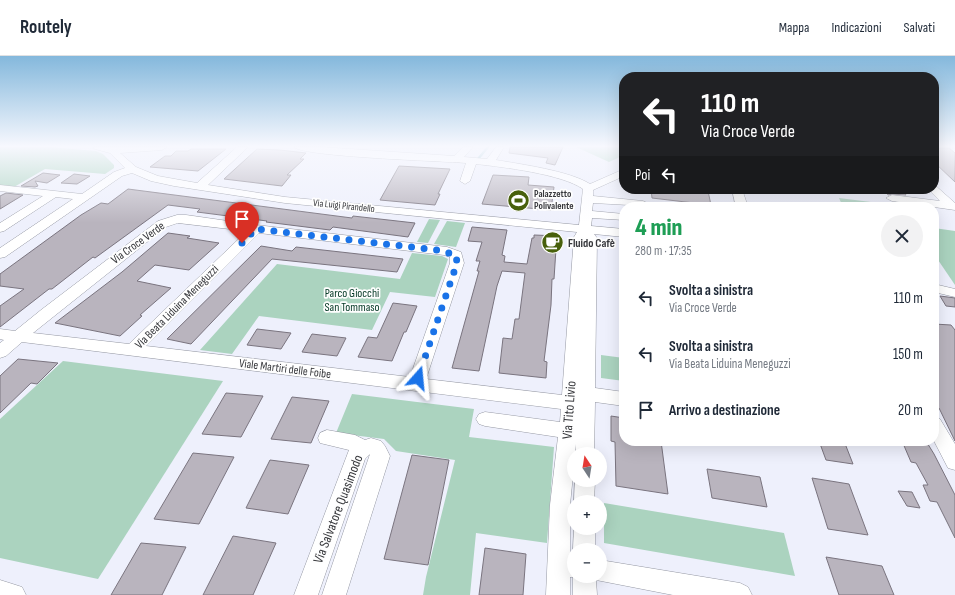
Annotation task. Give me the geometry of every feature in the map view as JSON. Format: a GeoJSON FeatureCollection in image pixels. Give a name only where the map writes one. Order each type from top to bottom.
{"type":"FeatureCollection","features":[{"type":"Feature","properties":{"kind":"street"},"geometry":{"type":"LineString","coordinates":[[0,254],[83,197],[123,172]]}},
{"type":"Feature","properties":{"kind":"street","name":"Via Luigi Pirandello"},"geometry":{"type":"LineString","coordinates":[[139,172],[155,179],[285,200],[586,222]]}},
{"type":"Feature","properties":{"kind":"street"},"geometry":{"type":"LineString","coordinates":[[199,187],[216,172]]}},
{"type":"Feature","properties":{"kind":"street"},"geometry":{"type":"LineString","coordinates":[[465,181],[468,172]]}},
{"type":"Feature","properties":{"kind":"street"},"geometry":{"type":"LineString","coordinates":[[545,172],[578,182],[588,193],[634,202]]}},
{"type":"Feature","properties":{"kind":"street"},"geometry":{"type":"LineString","coordinates":[[588,193],[598,185],[619,174]]}},
{"type":"Feature","properties":{"kind":"street"},"geometry":{"type":"LineString","coordinates":[[0,188],[83,197]]}},
{"type":"Feature","properties":{"kind":"street","name":"Via Tito Livio"},"geometry":{"type":"LineString","coordinates":[[558,595],[566,565],[560,504],[570,403],[580,353],[580,237],[586,222],[588,193]]}},
{"type":"Feature","properties":{"kind":"street"},"geometry":{"type":"LineString","coordinates":[[0,228],[54,194]]}},
{"type":"Feature","properties":{"kind":"street"},"geometry":{"type":"LineString","coordinates":[[938,194],[953,208]]}},
{"type":"Feature","properties":{"kind":"street"},"geometry":{"type":"LineString","coordinates":[[892,198],[916,202]]}},
{"type":"Feature","properties":{"kind":"street"},"geometry":{"type":"LineString","coordinates":[[939,206],[953,208]]}},
{"type":"Feature","properties":{"kind":"street"},"geometry":{"type":"LineString","coordinates":[[586,222],[619,218]]}},
{"type":"Feature","properties":{"kind":"street","name":"Via Croce Verde"},"geometry":{"type":"LineString","coordinates":[[0,352],[52,308],[168,221],[186,219],[256,229],[442,250],[456,255],[457,263],[416,385]]}},
{"type":"Feature","properties":{"kind":"street"},"geometry":{"type":"LineString","coordinates":[[586,222],[619,232]]}},
{"type":"Feature","properties":{"kind":"street","name":"Via Beata Liduina Meneguzzi"},"geometry":{"type":"LineString","coordinates":[[133,350],[256,229]]}},
{"type":"Feature","properties":{"kind":"street"},"geometry":{"type":"LineString","coordinates":[[939,289],[955,293]]}},
{"type":"Feature","properties":{"kind":"street","name":"Viale Martiri delle Foibe"},"geometry":{"type":"LineString","coordinates":[[0,334],[570,403]]}},
{"type":"Feature","properties":{"kind":"street","name":"Via Tito Livio"},"geometry":{"type":"LineString","coordinates":[[580,353],[587,394],[586,447]]}},
{"type":"Feature","properties":{"kind":"street","name":"Via Tito Livio"},"geometry":{"type":"LineString","coordinates":[[587,394],[619,398]]}},
{"type":"Feature","properties":{"kind":"street"},"geometry":{"type":"LineString","coordinates":[[485,419],[568,431]]}},
{"type":"Feature","properties":{"kind":"street"},"geometry":{"type":"LineString","coordinates":[[939,433],[955,462]]}},
{"type":"Feature","properties":{"kind":"street"},"geometry":{"type":"LineString","coordinates":[[327,438],[355,443],[357,457]]}},
{"type":"Feature","properties":{"kind":"street","name":"Via Salvatore Quasimodo"},"geometry":{"type":"LineString","coordinates":[[306,595],[357,457],[372,446],[376,447],[380,451],[380,456],[334,595]]}},
{"type":"Feature","properties":{"kind":"street"},"geometry":{"type":"LineString","coordinates":[[607,572],[740,595]]}},
{"type":"Feature","properties":{"kind":"street"},"geometry":{"type":"LineString","coordinates":[[584,583],[584,595]]}},
{"type":"Feature","properties":{"kind":"street"},"geometry":{"type":"LineString","coordinates":[[0,592],[14,595]]}},
{"type":"Feature","properties":{"kind":"green space"},"geometry":{"type":"Polygon","coordinates":[[[0,172],[40,172],[14,187],[0,185],[0,172]]]}},
{"type":"Feature","properties":{"kind":"green space"},"geometry":{"type":"Polygon","coordinates":[[[83,172],[108,172],[105,174],[83,172]]]}},
{"type":"Feature","properties":{"kind":"green space"},"geometry":{"type":"Polygon","coordinates":[[[839,198],[871,202],[841,202],[839,198]]]}},
{"type":"Feature","properties":{"kind":"green space"},"geometry":{"type":"Polygon","coordinates":[[[429,219],[440,220],[428,243],[417,242],[429,219]]]}},
{"type":"Feature","properties":{"kind":"green space"},"geometry":{"type":"Polygon","coordinates":[[[447,221],[465,223],[456,247],[434,244],[447,221]]]}},
{"type":"Feature","properties":{"kind":"green space"},"geometry":{"type":"Polygon","coordinates":[[[939,229],[955,231],[955,285],[939,261],[939,229]]]}},
{"type":"Feature","properties":{"kind":"green space","name":"Parco Giocchi San Tommaso"},"geometry":{"type":"Polygon","coordinates":[[[412,253],[442,256],[448,259],[435,297],[390,292],[372,330],[259,316],[232,354],[200,350],[277,264],[400,279],[412,253]]]}},
{"type":"Feature","properties":{"kind":"green space"},"geometry":{"type":"Polygon","coordinates":[[[601,355],[619,357],[619,380],[601,378],[601,355]]]}},
{"type":"Feature","properties":{"kind":"green space"},"geometry":{"type":"Polygon","coordinates":[[[63,361],[223,381],[98,579],[0,558],[0,419],[63,361]]]}},
{"type":"Feature","properties":{"kind":"green space"},"geometry":{"type":"Polygon","coordinates":[[[352,394],[474,409],[469,437],[554,447],[547,543],[476,533],[470,595],[423,595],[426,577],[455,460],[396,451],[384,439],[336,433],[352,394]]]}},
{"type":"Feature","properties":{"kind":"green space"},"geometry":{"type":"Polygon","coordinates":[[[607,504],[784,533],[795,576],[607,543],[604,543],[604,535],[607,535],[607,504]]]}},
{"type":"Feature","properties":{"kind":"building"},"geometry":{"type":"Polygon","coordinates":[[[232,172],[290,172],[287,175],[291,175],[282,186],[224,179],[232,172]]]}},
{"type":"Feature","properties":{"kind":"building"},"geometry":{"type":"Polygon","coordinates":[[[396,172],[448,172],[438,194],[440,194],[435,205],[380,200],[396,172]]]}},
{"type":"Feature","properties":{"kind":"building"},"geometry":{"type":"Polygon","coordinates":[[[945,172],[955,172],[955,182],[945,172]]]}},
{"type":"Feature","properties":{"kind":"building"},"geometry":{"type":"Polygon","coordinates":[[[43,173],[60,175],[47,183],[35,181],[38,186],[35,187],[21,186],[43,173]]]}},
{"type":"Feature","properties":{"kind":"building"},"geometry":{"type":"Polygon","coordinates":[[[74,174],[90,176],[77,184],[61,183],[74,174]]]}},
{"type":"Feature","properties":{"kind":"building"},"geometry":{"type":"Polygon","coordinates":[[[493,175],[529,177],[528,185],[554,187],[551,210],[482,204],[493,175]]]}},
{"type":"Feature","properties":{"kind":"building"},"geometry":{"type":"Polygon","coordinates":[[[128,189],[352,218],[353,216],[415,223],[408,237],[333,227],[330,230],[266,222],[267,221],[197,212],[200,209],[168,205],[95,258],[93,257],[0,327],[0,306],[24,289],[0,286],[0,274],[81,215],[101,203],[108,204],[128,189]]]}},
{"type":"Feature","properties":{"kind":"building"},"geometry":{"type":"Polygon","coordinates":[[[6,193],[23,195],[0,209],[0,196],[6,193]]]}},
{"type":"Feature","properties":{"kind":"building"},"geometry":{"type":"Polygon","coordinates":[[[652,194],[709,194],[710,202],[686,202],[652,198],[652,194]]]}},
{"type":"Feature","properties":{"kind":"building"},"geometry":{"type":"Polygon","coordinates":[[[472,227],[507,230],[502,255],[505,256],[504,262],[527,264],[532,238],[534,238],[534,235],[560,236],[559,246],[557,246],[556,249],[554,279],[552,279],[551,305],[544,361],[547,362],[546,378],[499,373],[503,338],[512,339],[515,319],[519,319],[525,273],[502,271],[497,286],[479,371],[452,368],[479,271],[477,271],[480,261],[476,261],[482,242],[468,241],[472,227]]]}},
{"type":"Feature","properties":{"kind":"building"},"geometry":{"type":"Polygon","coordinates":[[[168,233],[190,236],[187,238],[219,243],[189,270],[155,265],[137,281],[171,288],[140,315],[142,316],[120,336],[55,323],[122,272],[168,233]]]}},
{"type":"Feature","properties":{"kind":"building"},"geometry":{"type":"Polygon","coordinates":[[[261,246],[292,251],[296,247],[403,259],[397,272],[272,259],[191,344],[167,339],[261,246]]]}},
{"type":"Feature","properties":{"kind":"building"},"geometry":{"type":"Polygon","coordinates":[[[940,296],[955,298],[955,307],[946,306],[940,296]]]}},
{"type":"Feature","properties":{"kind":"building"},"geometry":{"type":"Polygon","coordinates":[[[393,303],[417,306],[392,361],[358,357],[368,337],[377,338],[393,303]]]}},
{"type":"Feature","properties":{"kind":"building"},"geometry":{"type":"Polygon","coordinates":[[[939,324],[951,325],[955,330],[955,441],[939,408],[939,324]]]}},
{"type":"Feature","properties":{"kind":"building"},"geometry":{"type":"Polygon","coordinates":[[[257,329],[291,333],[281,349],[247,345],[257,329]]]}},
{"type":"Feature","properties":{"kind":"building"},"geometry":{"type":"Polygon","coordinates":[[[312,334],[346,338],[337,356],[302,352],[312,334]]]}},
{"type":"Feature","properties":{"kind":"building"},"geometry":{"type":"Polygon","coordinates":[[[18,359],[58,363],[37,384],[31,383],[0,413],[0,376],[18,359]]]}},
{"type":"Feature","properties":{"kind":"building"},"geometry":{"type":"Polygon","coordinates":[[[226,393],[263,396],[241,437],[202,434],[226,393]]]}},
{"type":"Feature","properties":{"kind":"building"},"geometry":{"type":"Polygon","coordinates":[[[292,397],[329,401],[311,443],[271,439],[292,397]]]}},
{"type":"Feature","properties":{"kind":"building"},"geometry":{"type":"Polygon","coordinates":[[[611,416],[619,417],[619,446],[662,446],[668,494],[616,486],[615,442],[611,441],[611,416]]]}},
{"type":"Feature","properties":{"kind":"building"},"geometry":{"type":"Polygon","coordinates":[[[821,446],[846,446],[853,464],[826,460],[821,446]]]}},
{"type":"Feature","properties":{"kind":"building"},"geometry":{"type":"Polygon","coordinates":[[[904,446],[929,446],[955,495],[955,538],[937,502],[930,501],[923,485],[928,485],[916,463],[911,462],[904,446]]]}},
{"type":"Feature","properties":{"kind":"building"},"geometry":{"type":"Polygon","coordinates":[[[193,453],[234,457],[199,524],[154,519],[193,453]]]}},
{"type":"Feature","properties":{"kind":"building"},"geometry":{"type":"Polygon","coordinates":[[[412,455],[449,460],[428,565],[384,559],[412,455]]]}},
{"type":"Feature","properties":{"kind":"building"},"geometry":{"type":"Polygon","coordinates":[[[270,460],[309,465],[288,514],[246,508],[270,460]]]}},
{"type":"Feature","properties":{"kind":"building"},"geometry":{"type":"Polygon","coordinates":[[[707,469],[760,477],[767,507],[712,498],[707,469]]]}},
{"type":"Feature","properties":{"kind":"building"},"geometry":{"type":"Polygon","coordinates":[[[812,478],[849,484],[868,535],[828,529],[812,478]]]}},
{"type":"Feature","properties":{"kind":"building"},"geometry":{"type":"Polygon","coordinates":[[[898,491],[912,492],[920,508],[907,506],[898,491]]]}},
{"type":"Feature","properties":{"kind":"building"},"geometry":{"type":"Polygon","coordinates":[[[233,536],[276,543],[253,595],[203,595],[233,536]]]}},
{"type":"Feature","properties":{"kind":"building"},"geometry":{"type":"Polygon","coordinates":[[[141,543],[186,547],[162,595],[111,595],[141,543]]]}},
{"type":"Feature","properties":{"kind":"building"},"geometry":{"type":"Polygon","coordinates":[[[485,548],[526,554],[523,595],[479,595],[485,548]]]}},
{"type":"Feature","properties":{"kind":"building"},"geometry":{"type":"Polygon","coordinates":[[[826,557],[882,566],[894,595],[839,595],[826,557]]]}},
{"type":"Feature","properties":{"kind":"place","name":"Palazzetto Polivalente"},"geometry":{"type":"Point","coordinates":[518,200]}},
{"type":"Feature","properties":{"kind":"place","name":"Fluido Cafè"},"geometry":{"type":"Point","coordinates":[552,243]}},
{"type":"Feature","properties":{"kind":"route"},"geometry":{"type":"LineString","coordinates":[[242,243],[256,229],[447,251],[456,255],[457,263],[418,378]]}}]}
